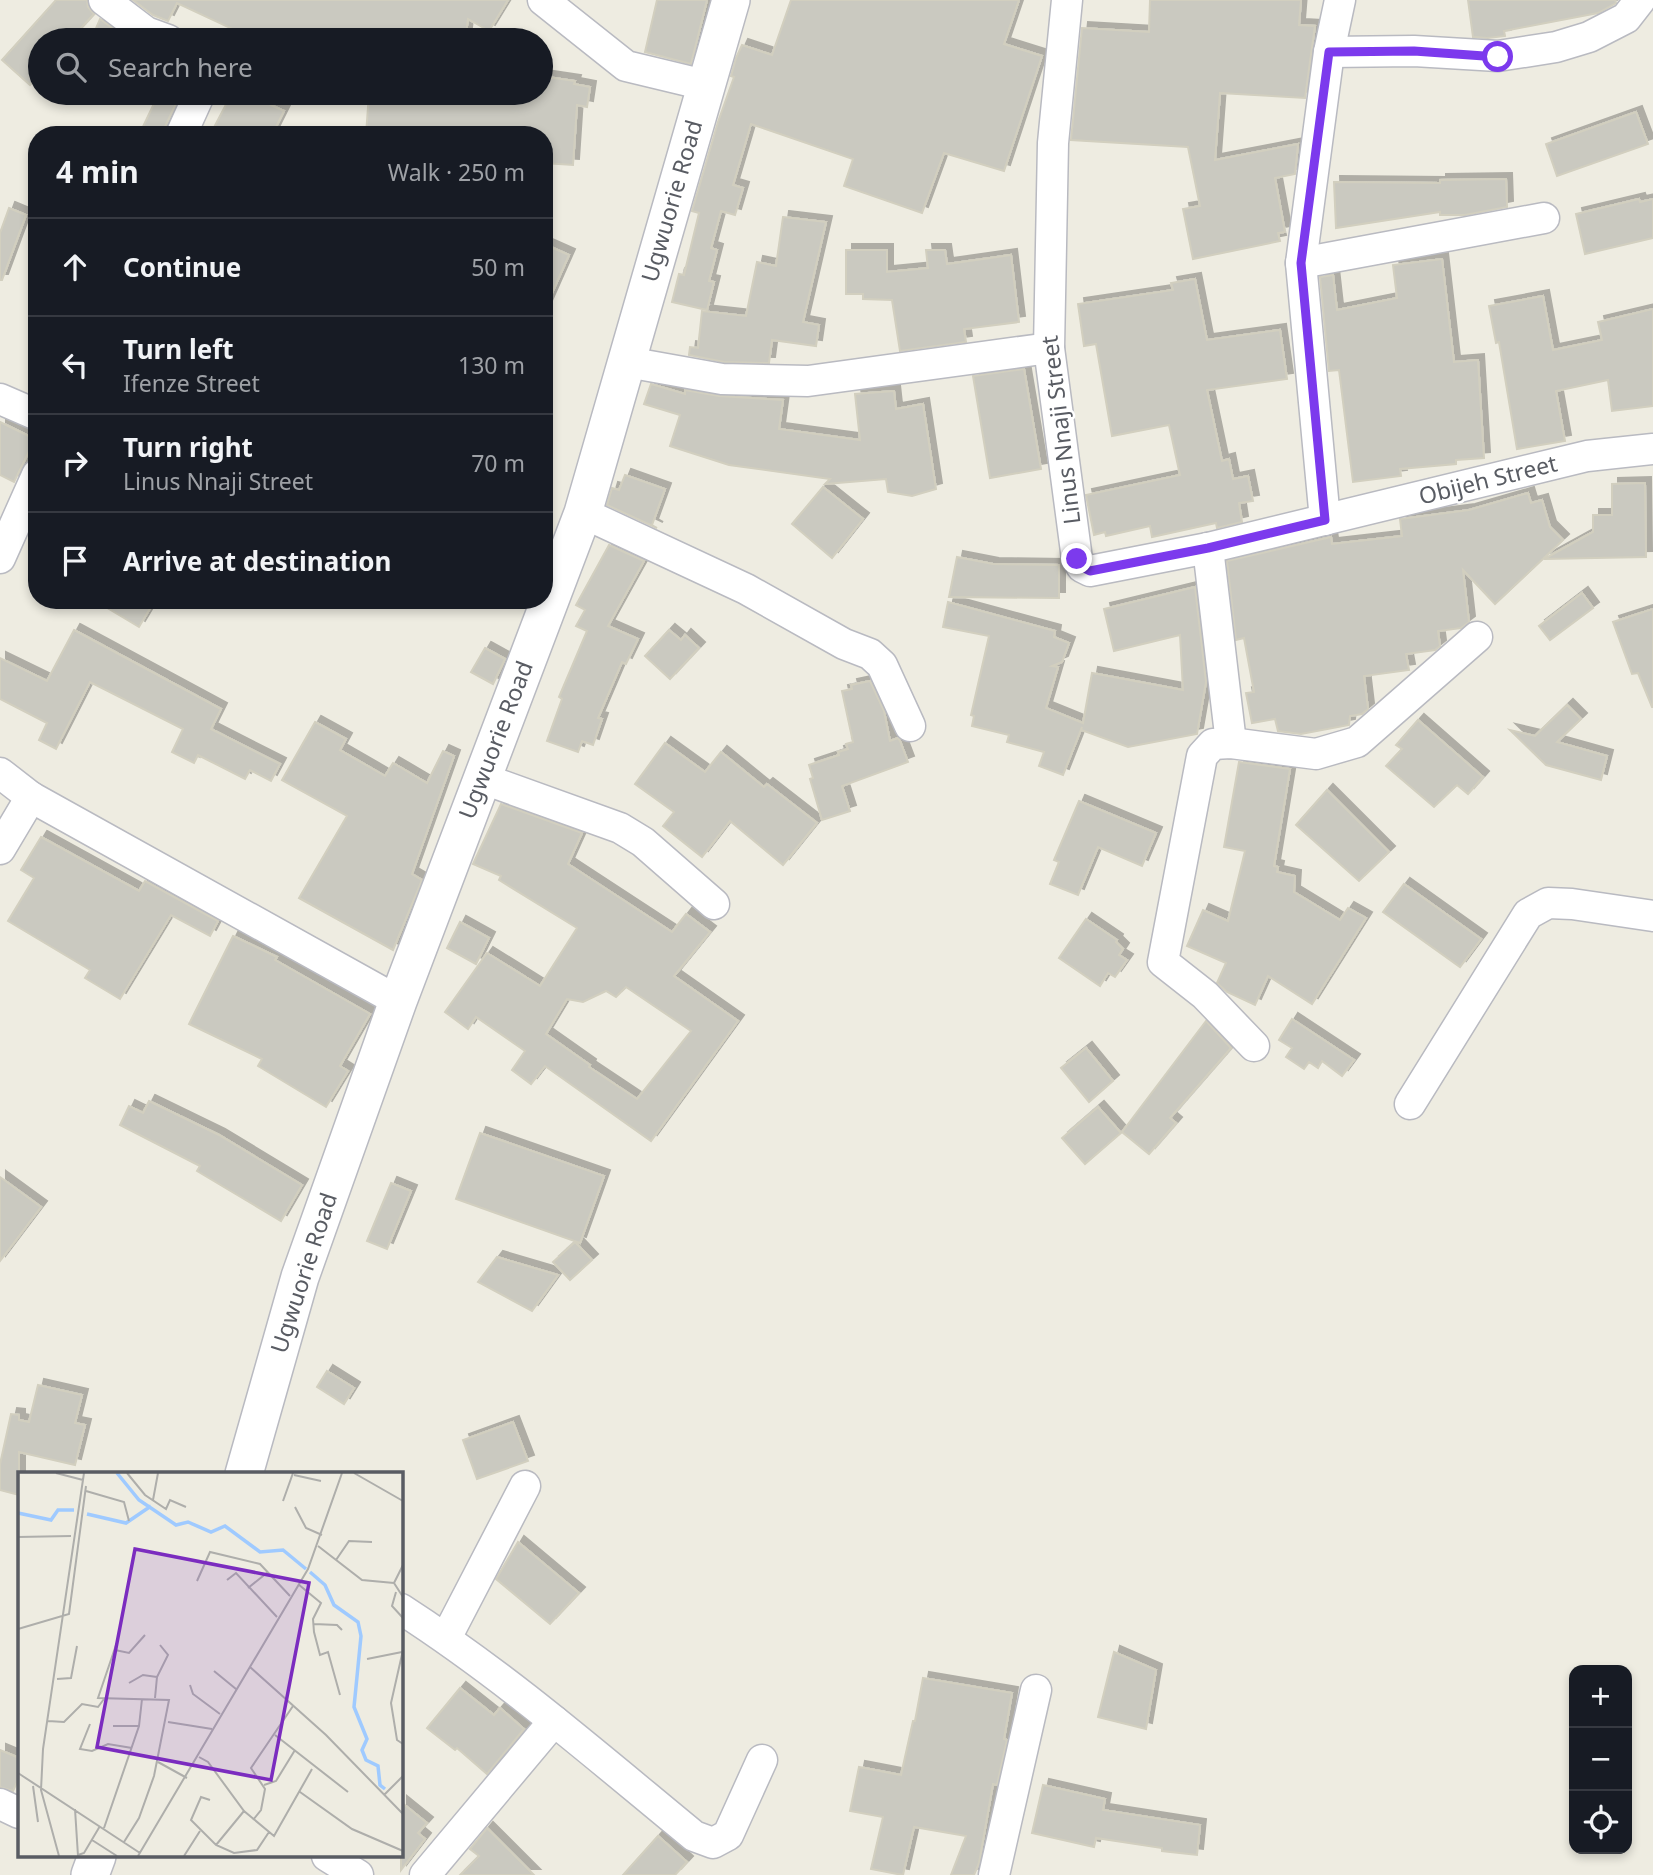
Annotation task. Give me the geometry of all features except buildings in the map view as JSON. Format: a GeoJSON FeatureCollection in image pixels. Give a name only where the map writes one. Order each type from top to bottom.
{"type":"FeatureCollection","features":[{"type":"Feature","properties":{"kind":"street"},"geometry":{"type":"LineString","coordinates":[[104,0],[141,28]]}},
{"type":"Feature","properties":{"kind":"street"},"geometry":{"type":"LineString","coordinates":[[543,0],[626,66],[705,85]]}},
{"type":"Feature","properties":{"kind":"street","name":"Ugwuorie Road"},"geometry":{"type":"LineString","coordinates":[[553,591],[583,513],[731,0]]}},
{"type":"Feature","properties":{"kind":"street","name":"Linus Nnaji Street"},"geometry":{"type":"LineString","coordinates":[[1067,0],[1053,142],[1049,348],[1077,559],[1082,567],[1090,571],[1208,548],[1325,520]]}},
{"type":"Feature","properties":{"kind":"street"},"geometry":{"type":"LineString","coordinates":[[1325,520],[1301,263],[1329,52],[1340,0]]}},
{"type":"Feature","properties":{"kind":"street"},"geometry":{"type":"LineString","coordinates":[[1329,52],[1414,51],[1498,57],[1556,47],[1590,37],[1626,18],[1640,0]]}},
{"type":"Feature","properties":{"kind":"street"},"geometry":{"type":"LineString","coordinates":[[185,126],[195,105]]}},
{"type":"Feature","properties":{"kind":"street"},"geometry":{"type":"LineString","coordinates":[[1301,263],[1544,218]]}},
{"type":"Feature","properties":{"kind":"street"},"geometry":{"type":"LineString","coordinates":[[627,362],[722,379],[808,382],[1049,348]]}},
{"type":"Feature","properties":{"kind":"street"},"geometry":{"type":"LineString","coordinates":[[0,399],[28,411]]}},
{"type":"Feature","properties":{"kind":"street","name":"Obijeh Street"},"geometry":{"type":"LineString","coordinates":[[1325,520],[1587,456],[1653,449]]}},
{"type":"Feature","properties":{"kind":"street"},"geometry":{"type":"LineString","coordinates":[[0,558],[28,495]]}},
{"type":"Feature","properties":{"kind":"street"},"geometry":{"type":"LineString","coordinates":[[583,513],[746,589],[844,644],[870,654],[881,665],[910,726]]}},
{"type":"Feature","properties":{"kind":"street"},"geometry":{"type":"LineString","coordinates":[[1208,548],[1231,744]]}},
{"type":"Feature","properties":{"kind":"street","name":"Ugwuorie Road"},"geometry":{"type":"LineString","coordinates":[[245,1472],[300,1277],[398,1001],[546,609]]}},
{"type":"Feature","properties":{"kind":"street"},"geometry":{"type":"LineString","coordinates":[[1254,1046],[1205,995],[1163,962],[1202,757],[1213,744],[1316,754],[1357,742],[1477,637]]}},
{"type":"Feature","properties":{"kind":"street"},"geometry":{"type":"LineString","coordinates":[[0,772],[31,797],[398,1001]]}},
{"type":"Feature","properties":{"kind":"street"},"geometry":{"type":"LineString","coordinates":[[481,778],[620,828],[643,842],[714,904]]}},
{"type":"Feature","properties":{"kind":"street"},"geometry":{"type":"LineString","coordinates":[[0,849],[31,797]]}},
{"type":"Feature","properties":{"kind":"street"},"geometry":{"type":"LineString","coordinates":[[1410,1104],[1528,914],[1548,903],[1653,916]]}},
{"type":"Feature","properties":{"kind":"street"},"geometry":{"type":"LineString","coordinates":[[446,1638],[525,1486]]}},
{"type":"Feature","properties":{"kind":"street"},"geometry":{"type":"LineString","coordinates":[[402,1610],[446,1638],[554,1721],[694,1836],[713,1843],[728,1835],[762,1760]]}},
{"type":"Feature","properties":{"kind":"street"},"geometry":{"type":"LineString","coordinates":[[994,1875],[1036,1690]]}},
{"type":"Feature","properties":{"kind":"street"},"geometry":{"type":"LineString","coordinates":[[425,1875],[554,1721]]}},
{"type":"Feature","properties":{"kind":"street"},"geometry":{"type":"LineString","coordinates":[[0,1804],[18,1813]]}},
{"type":"Feature","properties":{"kind":"street"},"geometry":{"type":"LineString","coordinates":[[90,1875],[97,1857]]}},
{"type":"Feature","properties":{"kind":"street"},"geometry":{"type":"LineString","coordinates":[[329,1857],[358,1875]]}},
{"type":"Feature","properties":{"kind":"route"},"geometry":{"type":"LineString","coordinates":[[1077,559],[1082,567],[1090,571],[1208,548],[1325,520],[1301,263],[1329,52],[1414,51],[1498,57]]}}]}
